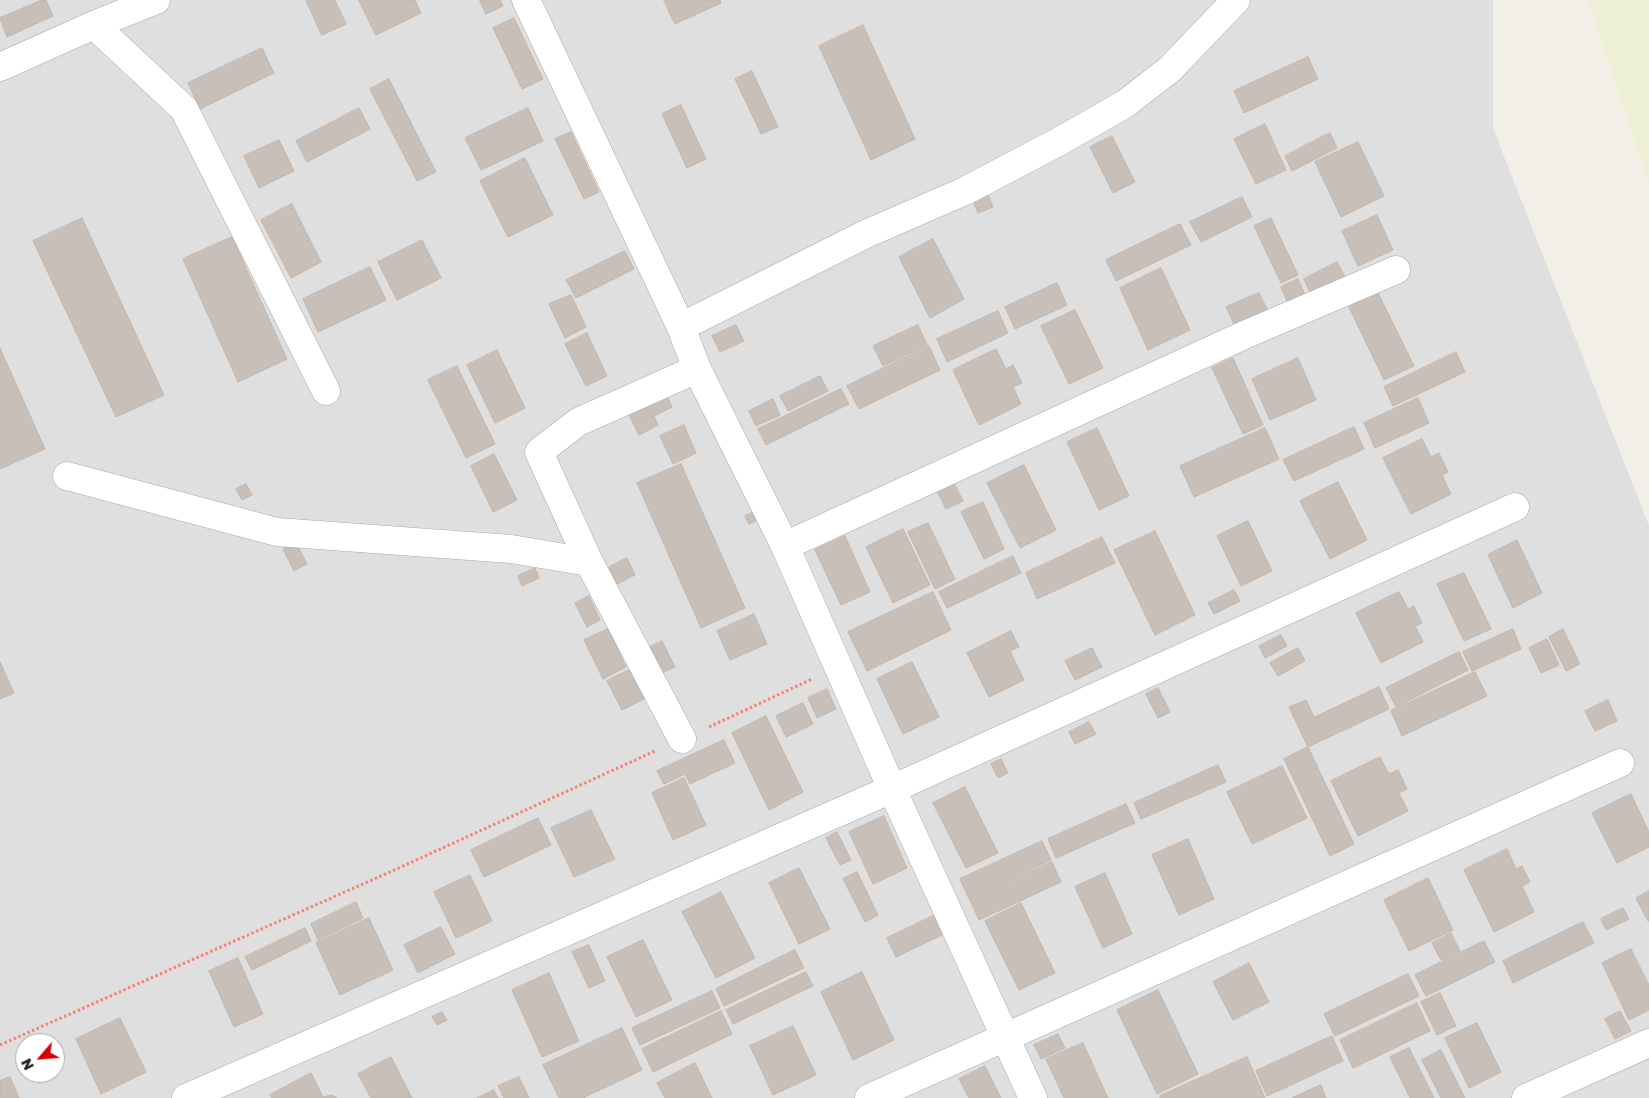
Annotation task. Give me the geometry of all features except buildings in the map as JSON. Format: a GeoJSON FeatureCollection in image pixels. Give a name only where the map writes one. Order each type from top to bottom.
{"type":"FeatureCollection","features":[{"type":"Feature","properties":{"kind":"street"},"geometry":{"type":"LineString","coordinates":[[0,67],[156,0]]}},
{"type":"Feature","properties":{"kind":"street"},"geometry":{"type":"LineString","coordinates":[[526,0],[681,327],[697,370],[785,546],[892,789],[1034,1098]]}},
{"type":"Feature","properties":{"kind":"street"},"geometry":{"type":"LineString","coordinates":[[681,327],[868,233],[965,190],[1060,141],[1125,104],[1170,69],[1236,0]]}},
{"type":"Feature","properties":{"kind":"street"},"geometry":{"type":"LineString","coordinates":[[94,25],[184,109],[326,391]]}},
{"type":"Feature","properties":{"kind":"street"},"geometry":{"type":"LineString","coordinates":[[785,546],[1242,336],[1396,270]]}},
{"type":"Feature","properties":{"kind":"street"},"geometry":{"type":"LineString","coordinates":[[682,739],[589,562],[539,452],[578,422],[697,370]]}},
{"type":"Feature","properties":{"kind":"street"},"geometry":{"type":"LineString","coordinates":[[67,476],[277,532],[511,550],[589,562]]}},
{"type":"Feature","properties":{"kind":"street"},"geometry":{"type":"LineString","coordinates":[[186,1098],[892,789],[1515,507]]}},
{"type":"Feature","properties":{"kind":"street"},"geometry":{"type":"LineString","coordinates":[[869,1098],[1620,763]]}},
{"type":"Feature","properties":{"kind":"street"},"geometry":{"type":"LineString","coordinates":[[1526,1098],[1649,1043]]}},
{"type":"Feature","properties":{"kind":"path"},"geometry":{"type":"LineString","coordinates":[[0,1045],[390,872],[838,667]]}},
{"type":"Feature","properties":{"kind":"shaded area"},"geometry":{"type":"Polygon","coordinates":[[[0,0],[1493,0],[1493,128],[1649,526],[1649,1098],[0,1098],[0,0]]]}},
{"type":"Feature","properties":{"kind":"green space"},"geometry":{"type":"Polygon","coordinates":[[[1588,0],[1649,0],[1649,185],[1588,0]]]}}]}
